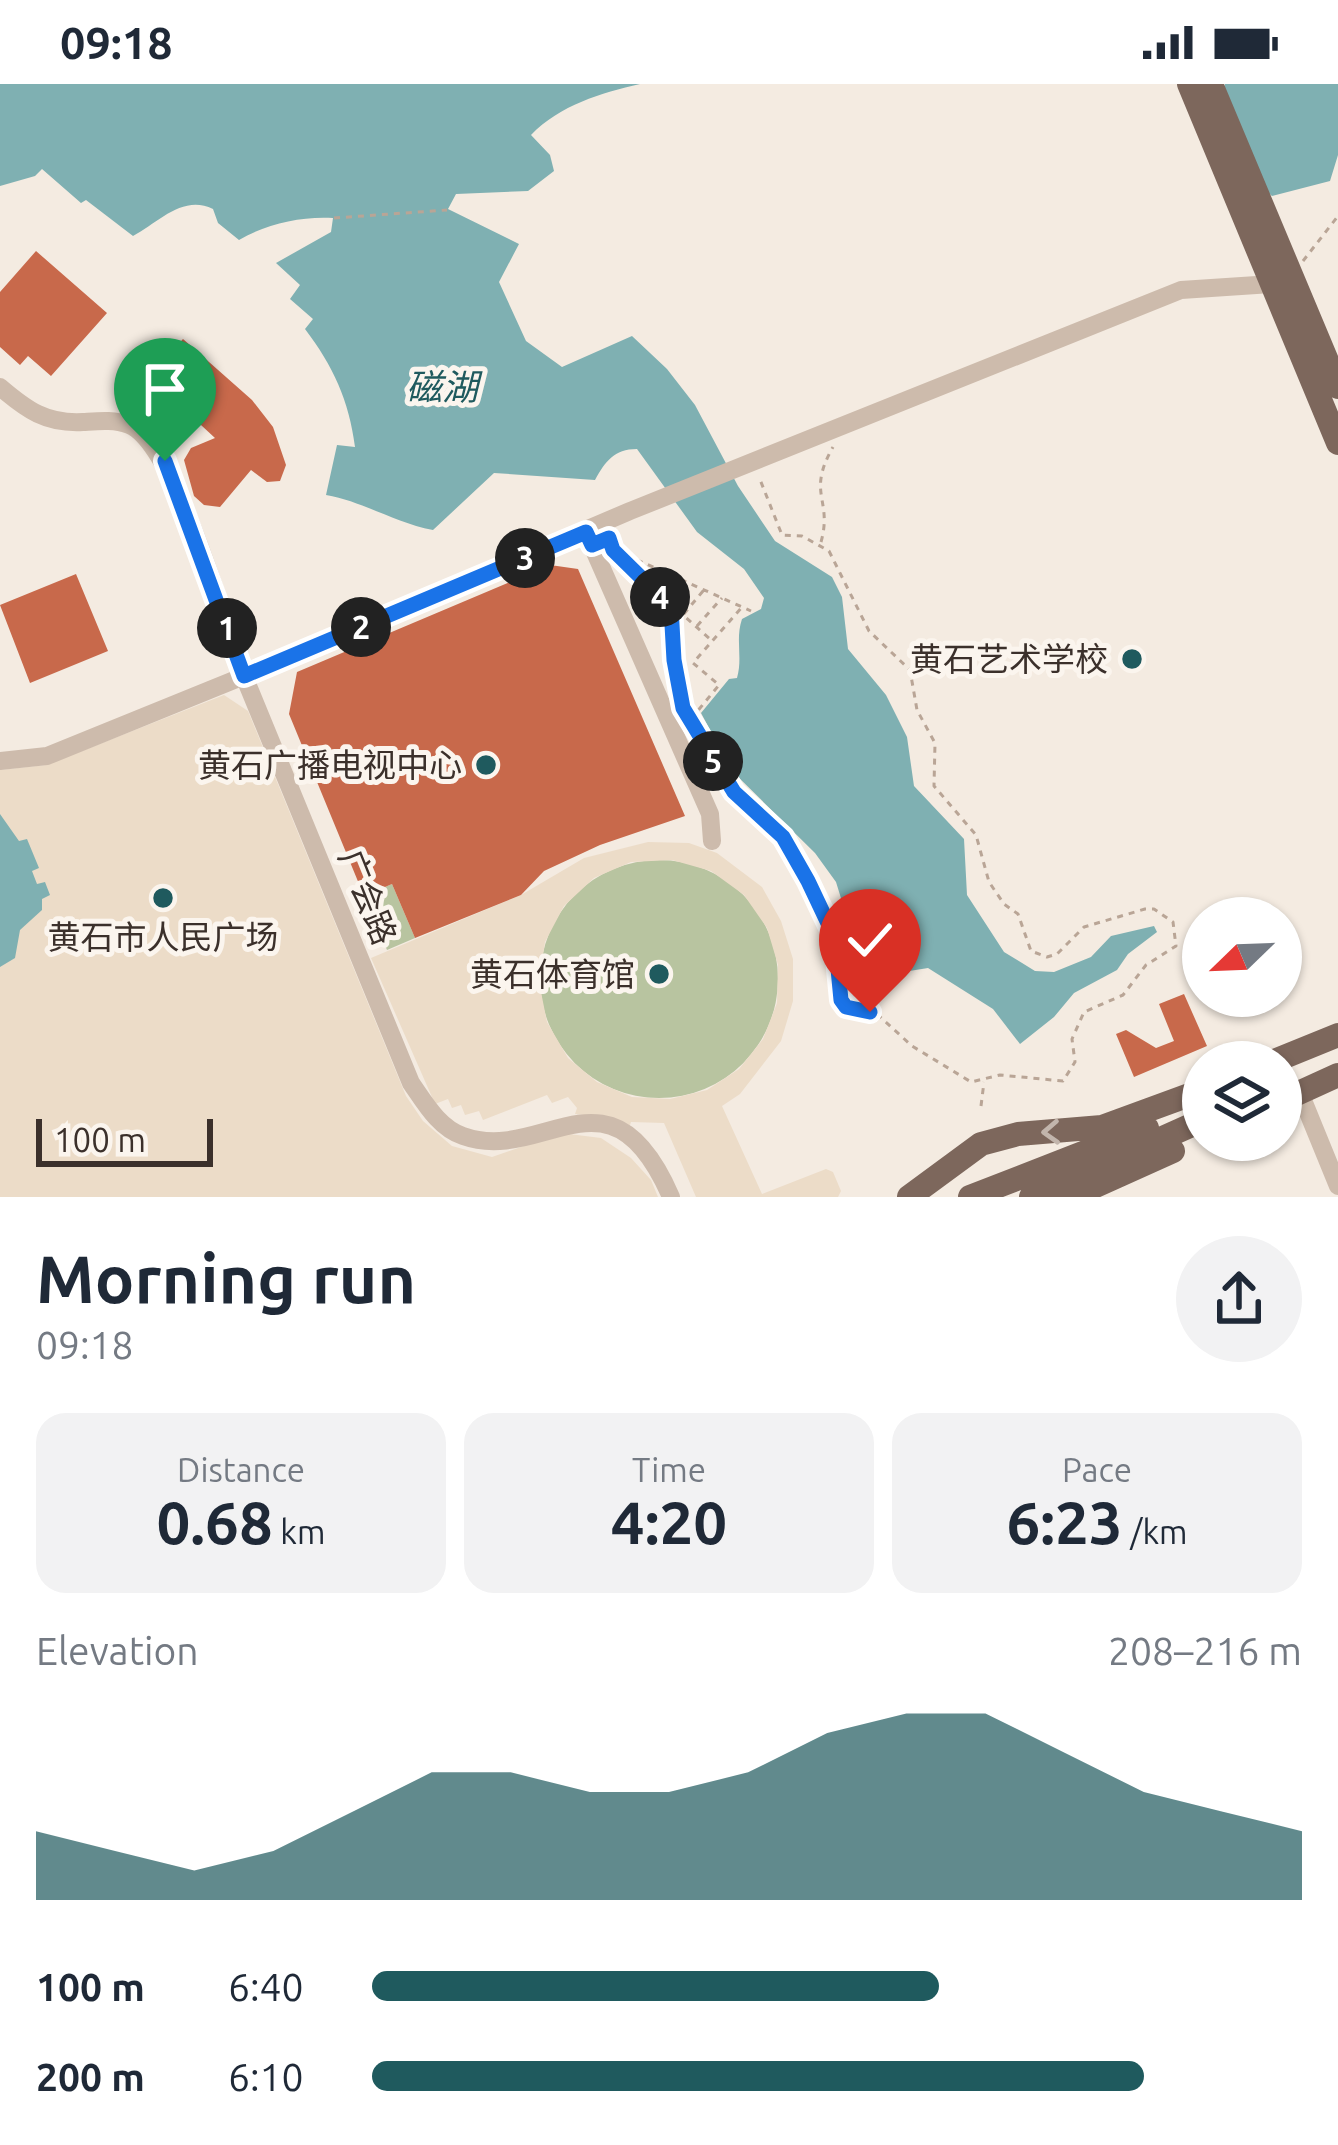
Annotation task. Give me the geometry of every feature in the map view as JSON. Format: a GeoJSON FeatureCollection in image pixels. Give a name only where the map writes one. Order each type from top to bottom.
{"type":"FeatureCollection","features":[{"type":"Feature","properties":{"kind":"main road"},"geometry":{"type":"LineString","coordinates":[[1189,84],[1338,388]]}},
{"type":"Feature","properties":{"kind":"main road"},"geometry":{"type":"LineString","coordinates":[[1210,84],[1338,443]]}},
{"type":"Feature","properties":{"kind":"main road"},"geometry":{"type":"LineString","coordinates":[[1302,1050],[1338,1035]]}},
{"type":"Feature","properties":{"kind":"main road"},"geometry":{"type":"LineString","coordinates":[[1302,1062],[1338,1047]]}},
{"type":"Feature","properties":{"kind":"main road"},"geometry":{"type":"LineString","coordinates":[[1302,1085],[1338,1063]]}},
{"type":"Feature","properties":{"kind":"main road"},"geometry":{"type":"LineString","coordinates":[[1302,1088],[1338,1075]]}},
{"type":"Feature","properties":{"kind":"main road"},"geometry":{"type":"LineString","coordinates":[[909,1197],[981,1144],[1018,1134],[1102,1127],[1182,1098]]}},
{"type":"Feature","properties":{"kind":"main road"},"geometry":{"type":"LineString","coordinates":[[1031,1197],[1086,1162],[1182,1114]]}},
{"type":"Feature","properties":{"kind":"main road"},"geometry":{"type":"LineString","coordinates":[[970,1197],[1182,1128]]}},
{"type":"Feature","properties":{"kind":"main road"},"geometry":{"type":"LineString","coordinates":[[1071,1197],[1182,1147]]}},
{"type":"Feature","properties":{"kind":"street"},"geometry":{"type":"LineString","coordinates":[[0,761],[47,756],[597,535],[630,512],[758,469],[1181,290],[1282,280]]}},
{"type":"Feature","properties":{"kind":"street","name":"广会路"},"geometry":{"type":"LineString","coordinates":[[0,387],[41,418],[124,423],[156,446],[244,676],[411,1083],[434,1117],[458,1135],[485,1142],[575,1121],[600,1124],[627,1136],[656,1161],[671,1197]]}},
{"type":"Feature","properties":{"kind":"street"},"geometry":{"type":"LineString","coordinates":[[597,535],[710,814],[712,841]]}},
{"type":"Feature","properties":{"kind":"street"},"geometry":{"type":"LineString","coordinates":[[1302,1121],[1338,1186]]}},
{"type":"Feature","properties":{"kind":"path"},"geometry":{"type":"LineString","coordinates":[[334,218],[447,210]]}},
{"type":"Feature","properties":{"kind":"path"},"geometry":{"type":"LineString","coordinates":[[1282,280],[1338,216]]}},
{"type":"Feature","properties":{"kind":"path"},"geometry":{"type":"LineString","coordinates":[[820,544],[824,522],[818,481],[821,465],[833,448]]}},
{"type":"Feature","properties":{"kind":"path"},"geometry":{"type":"LineString","coordinates":[[671,607],[674,660],[690,720],[734,792],[783,837],[808,881],[835,938],[841,966],[838,987],[846,1007],[877,1014],[912,1046],[970,1082],[1017,1075],[1063,1081],[1075,1062],[1076,1023],[1084,1012],[1123,995],[1146,965],[1169,955],[1176,946],[1173,922],[1154,909],[1145,909],[1084,927],[1057,954],[1048,957],[1031,950],[1018,914],[1004,904],[989,882],[976,835],[934,786],[935,743],[917,710],[910,670],[869,631],[841,569],[820,544],[782,535],[758,469]]}},
{"type":"Feature","properties":{"kind":"path"},"geometry":{"type":"LineString","coordinates":[[597,535],[712,641]]}},
{"type":"Feature","properties":{"kind":"path"},"geometry":{"type":"LineString","coordinates":[[613,550],[752,611]]}},
{"type":"Feature","properties":{"kind":"path"},"geometry":{"type":"LineString","coordinates":[[682,615],[704,590]]}},
{"type":"Feature","properties":{"kind":"path"},"geometry":{"type":"LineString","coordinates":[[696,627],[722,598]]}},
{"type":"Feature","properties":{"kind":"path"},"geometry":{"type":"LineString","coordinates":[[690,720],[719,685],[693,663],[742,607]]}},
{"type":"Feature","properties":{"kind":"path"},"geometry":{"type":"LineString","coordinates":[[981,1106],[985,1080]]}},
{"type":"Feature","properties":{"kind":"green space","name":"黄石体育馆"},"geometry":{"type":"Polygon","coordinates":[[[659,860],[705,869],[743,895],[769,933],[778,979],[769,1025],[743,1063],[705,1089],[659,1098],[613,1089],[575,1063],[549,1025],[540,979],[549,933],[575,895],[613,869],[659,860]]]}},
{"type":"Feature","properties":{"kind":"green space"},"geometry":{"type":"Polygon","coordinates":[[[392,884],[415,938],[387,950],[364,896],[392,884]]]}},
{"type":"Feature","properties":{"kind":"shaded area","name":"黄石市人民广场"},"geometry":{"type":"Polygon","coordinates":[[[224,695],[248,711],[406,1096],[423,1121],[452,1146],[492,1157],[561,1133],[601,1138],[631,1158],[651,1180],[658,1197],[0,1197],[0,770],[46,765],[224,695]]]}},
{"type":"Feature","properties":{"kind":"shaded area"},"geometry":{"type":"Polygon","coordinates":[[[648,842],[689,843],[717,853],[762,887],[781,921],[793,959],[793,1001],[781,1041],[740,1094],[722,1106],[762,1194],[826,1169],[833,1172],[841,1191],[838,1197],[696,1197],[664,1123],[631,1122],[629,1128],[607,1118],[575,1114],[577,1108],[568,1097],[552,1103],[547,1095],[483,1120],[479,1111],[465,1115],[461,1105],[452,1108],[448,1099],[435,1104],[371,958],[521,895],[584,858],[648,842]],[[672,860],[631,862],[594,878],[564,906],[545,942],[539,982],[547,1022],[568,1058],[597,1082],[632,1097],[670,1099],[707,1090],[739,1069],[763,1039],[777,1003],[778,965],[767,928],[744,895],[711,871],[672,860]]]}},
{"type":"Feature","properties":{"kind":"water","name":"磁湖"},"geometry":{"type":"Polygon","coordinates":[[[0,84],[640,84],[568,108],[531,135],[550,155],[554,171],[528,191],[456,194],[448,209],[519,244],[499,282],[526,341],[562,367],[632,336],[695,405],[738,486],[775,541],[832,577],[842,597],[848,649],[886,695],[907,737],[914,786],[964,839],[967,895],[1004,952],[1035,971],[1054,972],[1091,957],[1111,936],[1154,926],[1157,932],[1128,954],[1117,970],[1074,993],[1054,1017],[1020,1044],[993,1009],[928,968],[897,973],[882,992],[865,976],[836,882],[815,853],[732,771],[701,713],[729,679],[737,678],[742,619],[761,609],[764,598],[744,569],[697,532],[637,449],[611,458],[595,480],[494,473],[433,530],[326,495],[337,445],[355,447],[349,414],[324,356],[305,329],[313,319],[290,299],[300,285],[276,263],[331,232],[333,218],[284,222],[239,240],[218,223],[213,209],[192,205],[133,236],[86,200],[81,203],[42,169],[35,176],[0,186],[0,84]]]}},
{"type":"Feature","properties":{"kind":"water"},"geometry":{"type":"Polygon","coordinates":[[[1225,84],[1338,84],[1338,155],[1330,181],[1272,196],[1242,168],[1220,100],[1225,84]]]}},
{"type":"Feature","properties":{"kind":"water"},"geometry":{"type":"Polygon","coordinates":[[[0,814],[19,841],[27,839],[39,868],[32,871],[37,884],[45,882],[50,895],[42,899],[42,910],[20,930],[15,958],[0,967],[0,814]]]}},
{"type":"Feature","properties":{"kind":"building"},"geometry":{"type":"Polygon","coordinates":[[[36,251],[107,313],[51,376],[28,356],[20,365],[0,347],[0,292],[36,251]]]}},
{"type":"Feature","properties":{"kind":"building"},"geometry":{"type":"Polygon","coordinates":[[[183,339],[252,400],[273,427],[286,465],[280,481],[267,482],[251,470],[220,507],[204,505],[194,496],[184,460],[191,448],[215,438],[148,376],[183,339]]]}},
{"type":"Feature","properties":{"kind":"building","name":"黄石广播电视中心"},"geometry":{"type":"Polygon","coordinates":[[[550,565],[578,569],[685,816],[600,845],[544,871],[521,895],[415,938],[392,884],[364,896],[289,714],[297,672],[550,565]]]}},
{"type":"Feature","properties":{"kind":"building"},"geometry":{"type":"Polygon","coordinates":[[[76,574],[108,651],[30,683],[0,605],[76,574]]]}},
{"type":"Feature","properties":{"kind":"building"},"geometry":{"type":"Polygon","coordinates":[[[1182,995],[1182,1017],[1194,1017],[1205,1041],[1182,1041],[1182,1057],[1134,1077],[1116,1034],[1126,1030],[1156,1048],[1174,1041],[1159,1004],[1182,995]]]}},
{"type":"Feature","properties":{"kind":"place","name":"黄石艺术学校"},"geometry":{"type":"Point","coordinates":[1132,659]}},
{"type":"Feature","properties":{"kind":"place","name":"黄石广播电视中心"},"geometry":{"type":"Point","coordinates":[486,765]}},
{"type":"Feature","properties":{"kind":"place","name":"黄石市人民广场"},"geometry":{"type":"Point","coordinates":[163,898]}},
{"type":"Feature","properties":{"kind":"place","name":"黄石体育馆"},"geometry":{"type":"Point","coordinates":[659,974]}},
{"type":"Feature","properties":{"kind":"route"},"geometry":{"type":"LineString","coordinates":[[165,461],[244,676],[586,532],[592,545],[609,538],[613,550],[671,607],[683,708],[734,792],[783,837],[808,881],[835,938],[841,1000],[846,1007],[870,1012]]}}]}
